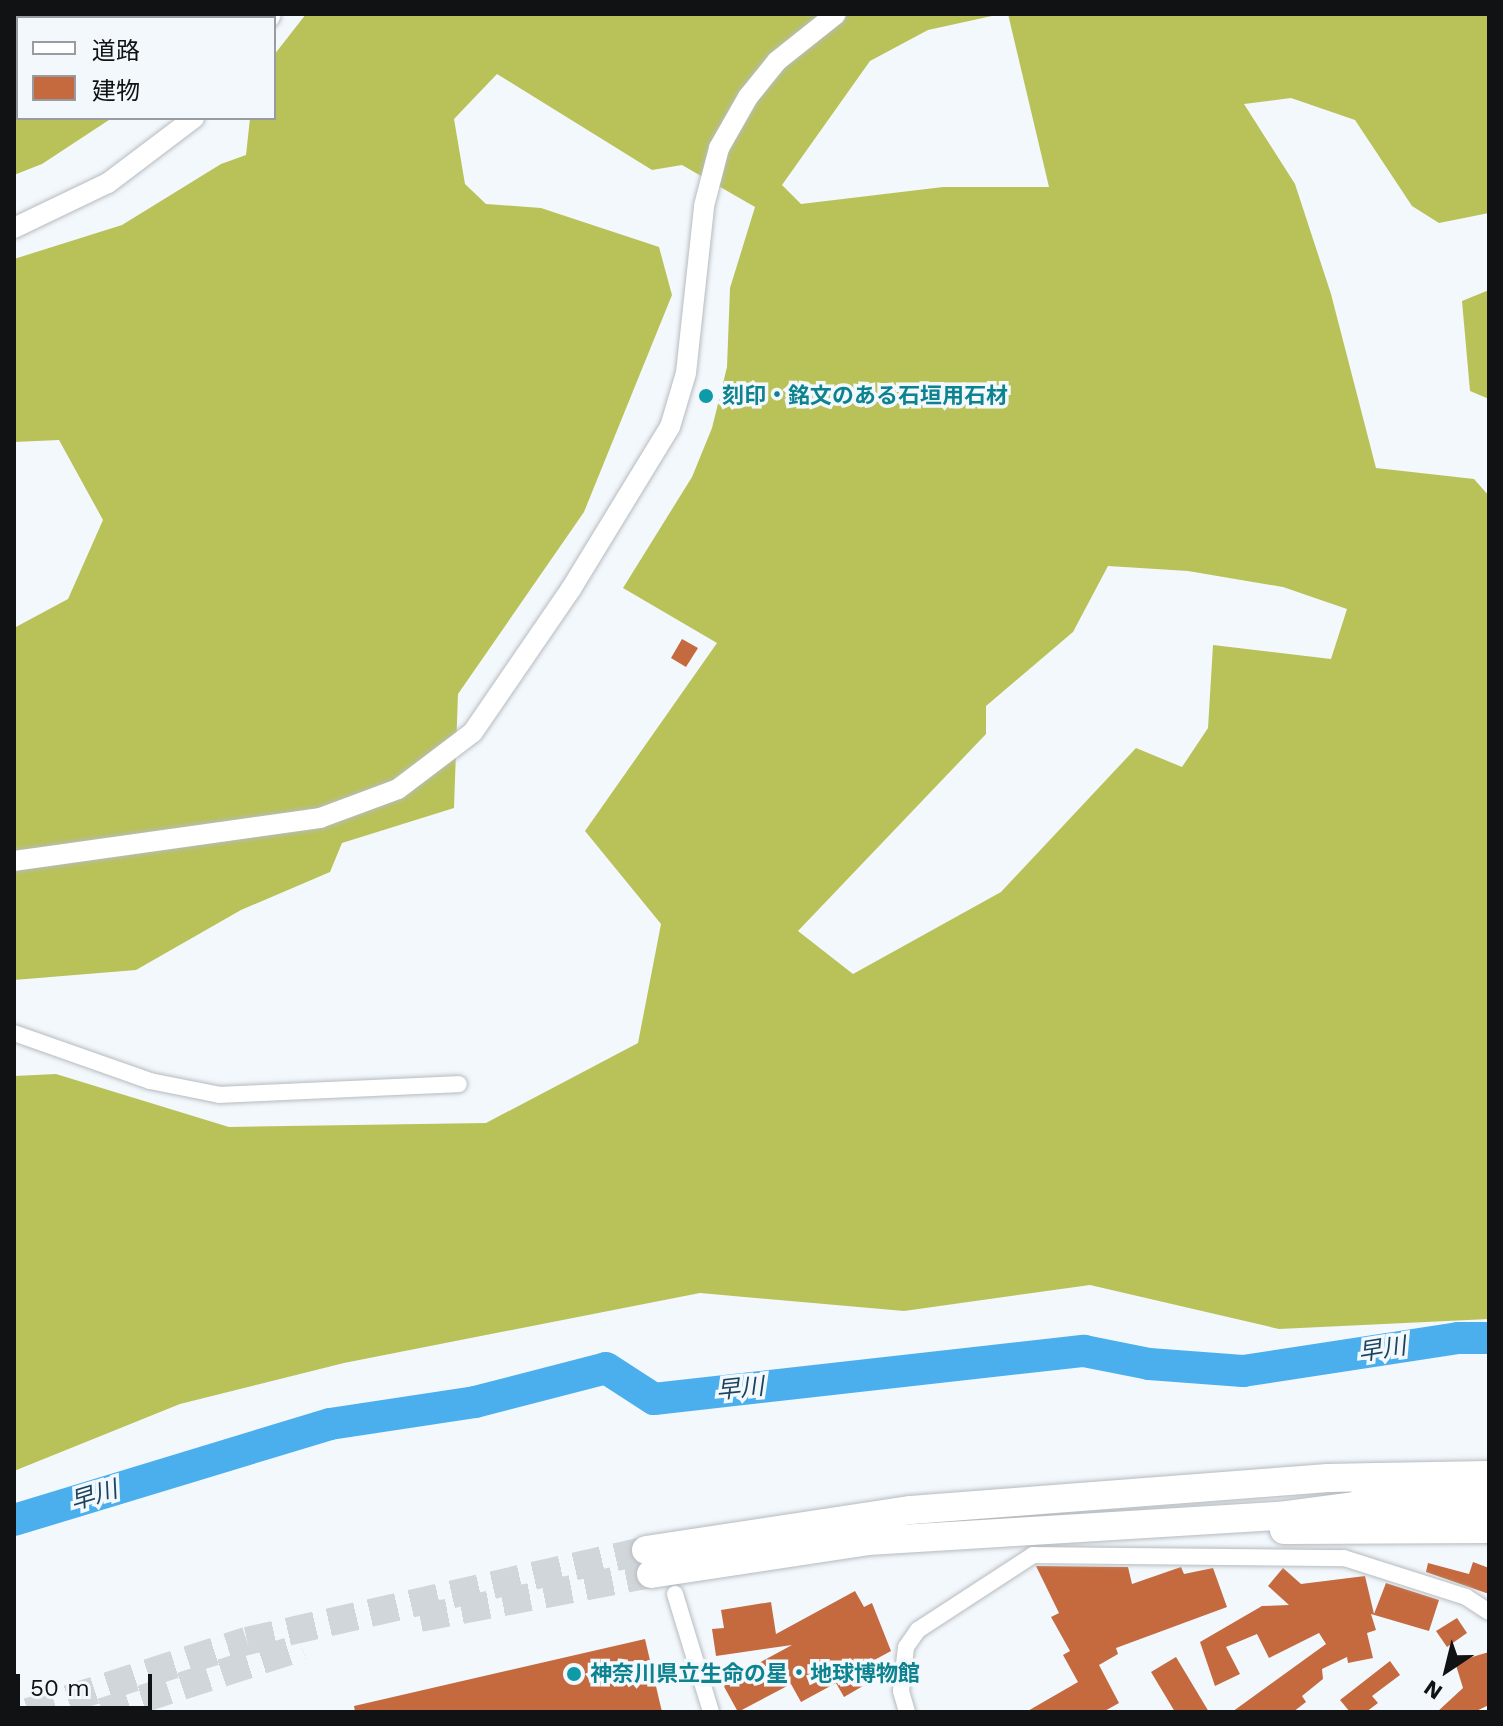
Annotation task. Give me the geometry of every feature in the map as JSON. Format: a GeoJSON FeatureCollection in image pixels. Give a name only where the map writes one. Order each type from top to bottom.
{"type":"FeatureCollection","features":[{"type":"Feature","properties":{"kind":"highway"},"geometry":{"type":"LineString","coordinates":[[1377,1503],[1280,1516],[868,1541],[649,1562],[911,1510],[1328,1478],[1489,1475]]}},
{"type":"Feature","properties":{"kind":"highway"},"geometry":{"type":"LineString","coordinates":[[1061,1498],[1283,1496],[1377,1503],[1489,1503]]}},
{"type":"Feature","properties":{"kind":"highway"},"geometry":{"type":"LineString","coordinates":[[1143,1524],[1315,1531],[1489,1529]]}},
{"type":"Feature","properties":{"kind":"street"},"geometry":{"type":"LineString","coordinates":[[14,861],[320,818],[398,789],[473,732],[555,614],[670,427],[686,373],[704,206],[719,148],[748,97],[777,61],[836,14]]}},
{"type":"Feature","properties":{"kind":"street"},"geometry":{"type":"LineString","coordinates":[[14,228],[108,183],[191,120]]}},
{"type":"Feature","properties":{"kind":"street"},"geometry":{"type":"LineString","coordinates":[[14,1033],[150,1081],[220,1095],[459,1084]]}},
{"type":"Feature","properties":{"kind":"street"},"geometry":{"type":"LineString","coordinates":[[907,1712],[901,1691],[906,1647],[918,1630],[1033,1555],[1344,1558],[1466,1597],[1489,1612]]}},
{"type":"Feature","properties":{"kind":"street"},"geometry":{"type":"LineString","coordinates":[[675,1594],[711,1712]]}},
{"type":"Feature","properties":{"kind":"green space"},"geometry":{"type":"Polygon","coordinates":[[[14,14],[207,14],[16,16],[16,120],[109,120],[42,164],[14,175],[14,14]]]}},
{"type":"Feature","properties":{"kind":"green space"},"geometry":{"type":"Polygon","coordinates":[[[306,14],[1001,14],[928,30],[870,61],[782,185],[801,204],[943,187],[1049,187],[1008,14],[1489,14],[1489,213],[1439,223],[1412,206],[1355,120],[1291,98],[1244,104],[1295,184],[1331,294],[1376,468],[1474,479],[1489,496],[1489,1319],[1279,1329],[1090,1285],[904,1311],[700,1293],[344,1363],[180,1404],[14,1471],[14,1076],[56,1074],[229,1127],[486,1123],[638,1043],[661,924],[585,831],[717,643],[623,588],[692,477],[712,428],[727,367],[730,288],[755,207],[682,165],[652,170],[497,74],[454,119],[465,184],[486,204],[541,208],[659,247],[672,295],[584,512],[458,694],[454,808],[342,843],[330,872],[241,910],[136,970],[14,980],[14,628],[68,599],[103,520],[59,440],[14,442],[14,259],[122,225],[221,164],[246,155],[250,120],[276,120],[276,52],[306,14]],[[1108,566],[1073,632],[986,706],[986,734],[798,931],[853,974],[1001,892],[1136,748],[1182,767],[1208,728],[1213,645],[1331,659],[1347,609],[1283,587],[1188,571],[1108,566]]]}},
{"type":"Feature","properties":{"kind":"green space"},"geometry":{"type":"Polygon","coordinates":[[[1489,290],[1489,399],[1470,391],[1462,301],[1489,290]]]}},
{"type":"Feature","properties":{"kind":"building"},"geometry":{"type":"Polygon","coordinates":[[[682,639],[698,648],[686,667],[671,658],[682,639]]]}},
{"type":"Feature","properties":{"kind":"building"},"geometry":{"type":"Polygon","coordinates":[[[1473,1562],[1489,1568],[1489,1594],[1426,1572],[1428,1563],[1469,1574],[1473,1562]]]}},
{"type":"Feature","properties":{"kind":"building"},"geometry":{"type":"Polygon","coordinates":[[[1036,1566],[1128,1567],[1132,1584],[1181,1567],[1184,1574],[1213,1568],[1227,1607],[1116,1648],[1118,1654],[1099,1665],[1119,1703],[1103,1712],[1026,1712],[1078,1682],[1063,1655],[1070,1651],[1051,1617],[1059,1613],[1036,1566]]]}},
{"type":"Feature","properties":{"kind":"building"},"geometry":{"type":"Polygon","coordinates":[[[1283,1568],[1301,1584],[1365,1576],[1374,1614],[1386,1583],[1439,1600],[1429,1631],[1371,1614],[1376,1630],[1367,1633],[1373,1658],[1348,1663],[1347,1657],[1322,1669],[1323,1679],[1302,1696],[1306,1702],[1293,1712],[1232,1712],[1326,1644],[1319,1633],[1269,1658],[1257,1634],[1226,1647],[1240,1674],[1215,1686],[1200,1642],[1262,1606],[1289,1605],[1268,1586],[1283,1568]]]}},
{"type":"Feature","properties":{"kind":"building"},"geometry":{"type":"Polygon","coordinates":[[[855,1591],[864,1607],[872,1603],[891,1651],[854,1671],[863,1686],[844,1697],[836,1683],[801,1702],[791,1684],[738,1712],[722,1683],[792,1645],[716,1656],[712,1629],[724,1628],[721,1610],[771,1602],[776,1634],[855,1591]]]}},
{"type":"Feature","properties":{"kind":"building"},"geometry":{"type":"Polygon","coordinates":[[[1457,1618],[1467,1633],[1447,1647],[1436,1631],[1457,1618]]]}},
{"type":"Feature","properties":{"kind":"building","name":"神奈川県立生命の星・地球博物館"},"geometry":{"type":"Polygon","coordinates":[[[645,1639],[662,1712],[355,1712],[354,1706],[645,1639]]]}},
{"type":"Feature","properties":{"kind":"building"},"geometry":{"type":"Polygon","coordinates":[[[1489,1652],[1489,1705],[1474,1712],[1437,1712],[1463,1688],[1455,1662],[1489,1652]]]}},
{"type":"Feature","properties":{"kind":"building"},"geometry":{"type":"Polygon","coordinates":[[[1176,1657],[1209,1712],[1175,1712],[1151,1672],[1176,1657]]]}},
{"type":"Feature","properties":{"kind":"building"},"geometry":{"type":"Polygon","coordinates":[[[1390,1661],[1400,1675],[1372,1696],[1378,1703],[1366,1712],[1350,1712],[1340,1700],[1390,1661]]]}},
{"type":"Feature","properties":{"kind":"waterway","name":"早川"},"geometry":{"type":"LineString","coordinates":[[14,1520],[330,1424],[475,1402],[606,1368],[654,1399],[1084,1351],[1149,1364],[1243,1371],[1458,1338],[1489,1338]]}},
{"type":"Feature","properties":{"kind":"tunnel"},"geometry":{"type":"LineString","coordinates":[[28,1712],[247,1641],[646,1550]]}},
{"type":"Feature","properties":{"kind":"tunnel"},"geometry":{"type":"LineString","coordinates":[[420,1618],[651,1574]]}},
{"type":"Feature","properties":{"kind":"tunnel"},"geometry":{"type":"LineString","coordinates":[[102,1712],[302,1647]]}},
{"type":"Feature","properties":{"kind":"place","name":"刻印・銘文のある石垣用石材"},"geometry":{"type":"Point","coordinates":[706,396]}},
{"type":"Feature","properties":{"kind":"place","name":"神奈川県立生命の星・地球博物館"},"geometry":{"type":"Point","coordinates":[574,1674]}}]}
